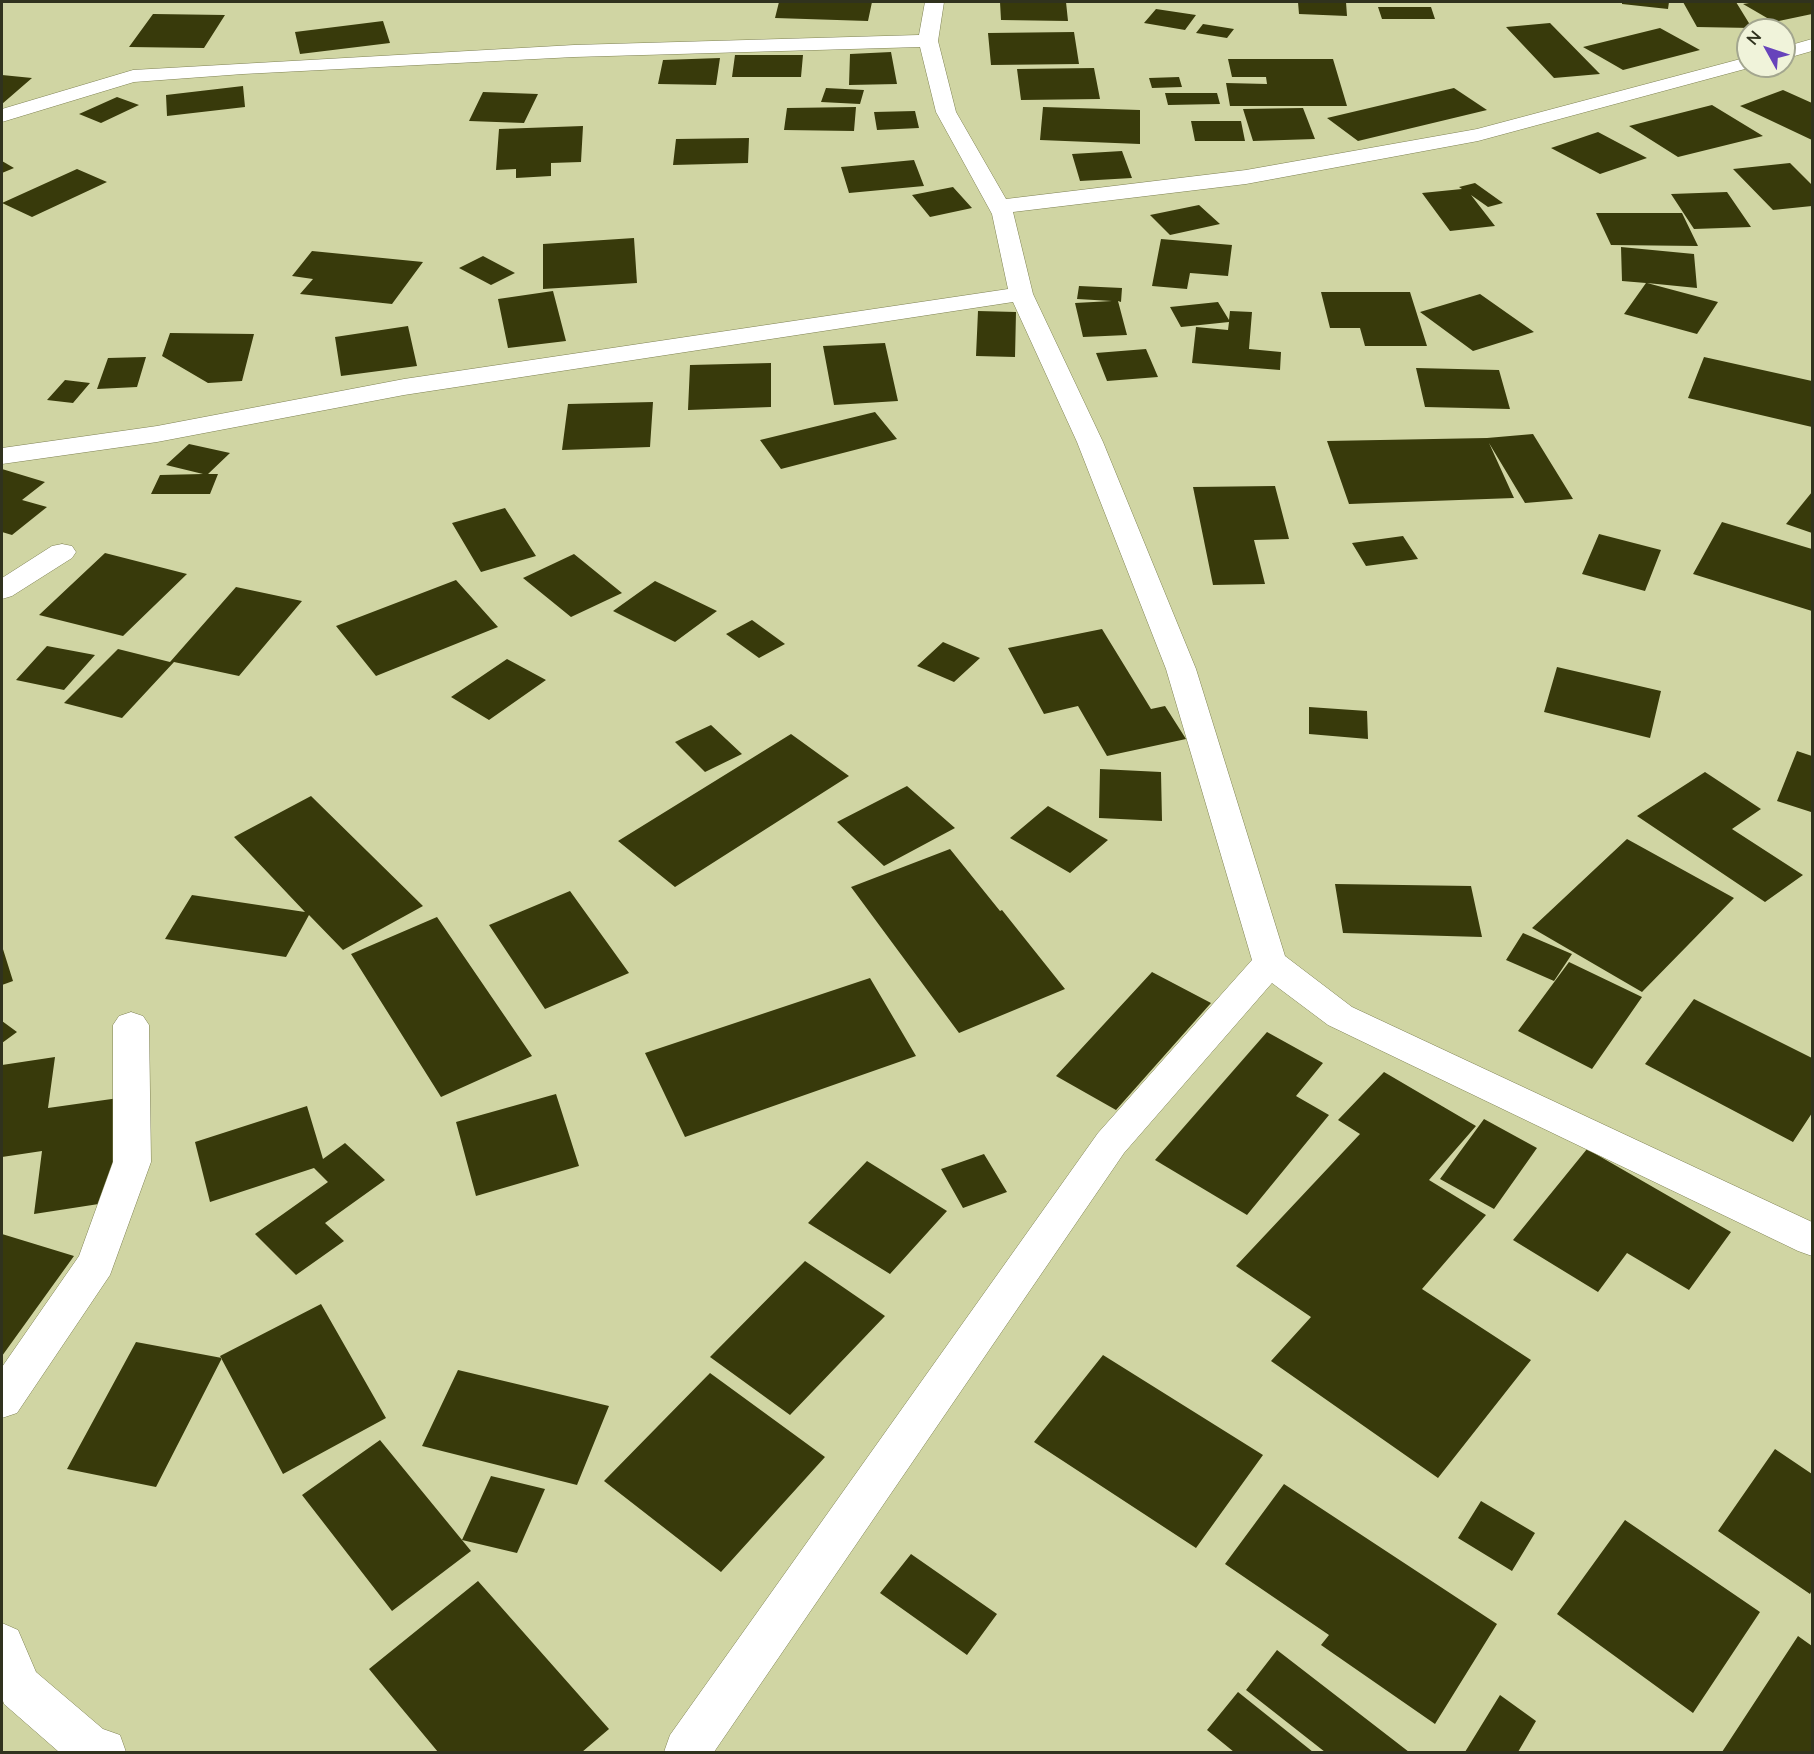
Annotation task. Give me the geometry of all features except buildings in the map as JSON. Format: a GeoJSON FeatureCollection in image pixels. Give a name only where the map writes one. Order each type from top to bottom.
{"type":"FeatureCollection","features":[{"type":"Feature","properties":{"kind":"street"},"geometry":{"type":"LineString","coordinates":[[934,2],[928,41],[946,112],[1002,214],[1021,294],[1090,442],[1181,669],[1270,963],[1340,1016],[1812,1240]]}},
{"type":"Feature","properties":{"kind":"street"},"geometry":{"type":"LineString","coordinates":[[2,116],[86,88],[144,75],[574,51],[928,41]]}},
{"type":"Feature","properties":{"kind":"street"},"geometry":{"type":"LineString","coordinates":[[1796,50],[1812,45]]}},
{"type":"Feature","properties":{"kind":"street"},"geometry":{"type":"LineString","coordinates":[[999,207],[1246,177],[1478,135],[1736,66]]}},
{"type":"Feature","properties":{"kind":"street"},"geometry":{"type":"LineString","coordinates":[[2,456],[157,434],[404,387],[1021,294]]}},
{"type":"Feature","properties":{"kind":"street"},"geometry":{"type":"LineString","coordinates":[[2,432],[61,447]]}},
{"type":"Feature","properties":{"kind":"street"},"geometry":{"type":"LineString","coordinates":[[2,590],[62,552]]}},
{"type":"Feature","properties":{"kind":"street"},"geometry":{"type":"LineString","coordinates":[[687,1752],[1111,1143],[1270,963]]}},
{"type":"Feature","properties":{"kind":"street"},"geometry":{"type":"LineString","coordinates":[[2,1400],[96,1263],[132,1162],[131,1025]]}},
{"type":"Feature","properties":{"kind":"street"},"geometry":{"type":"LineString","coordinates":[[2,1645],[20,1688],[93,1751],[103,1752]]}}]}
